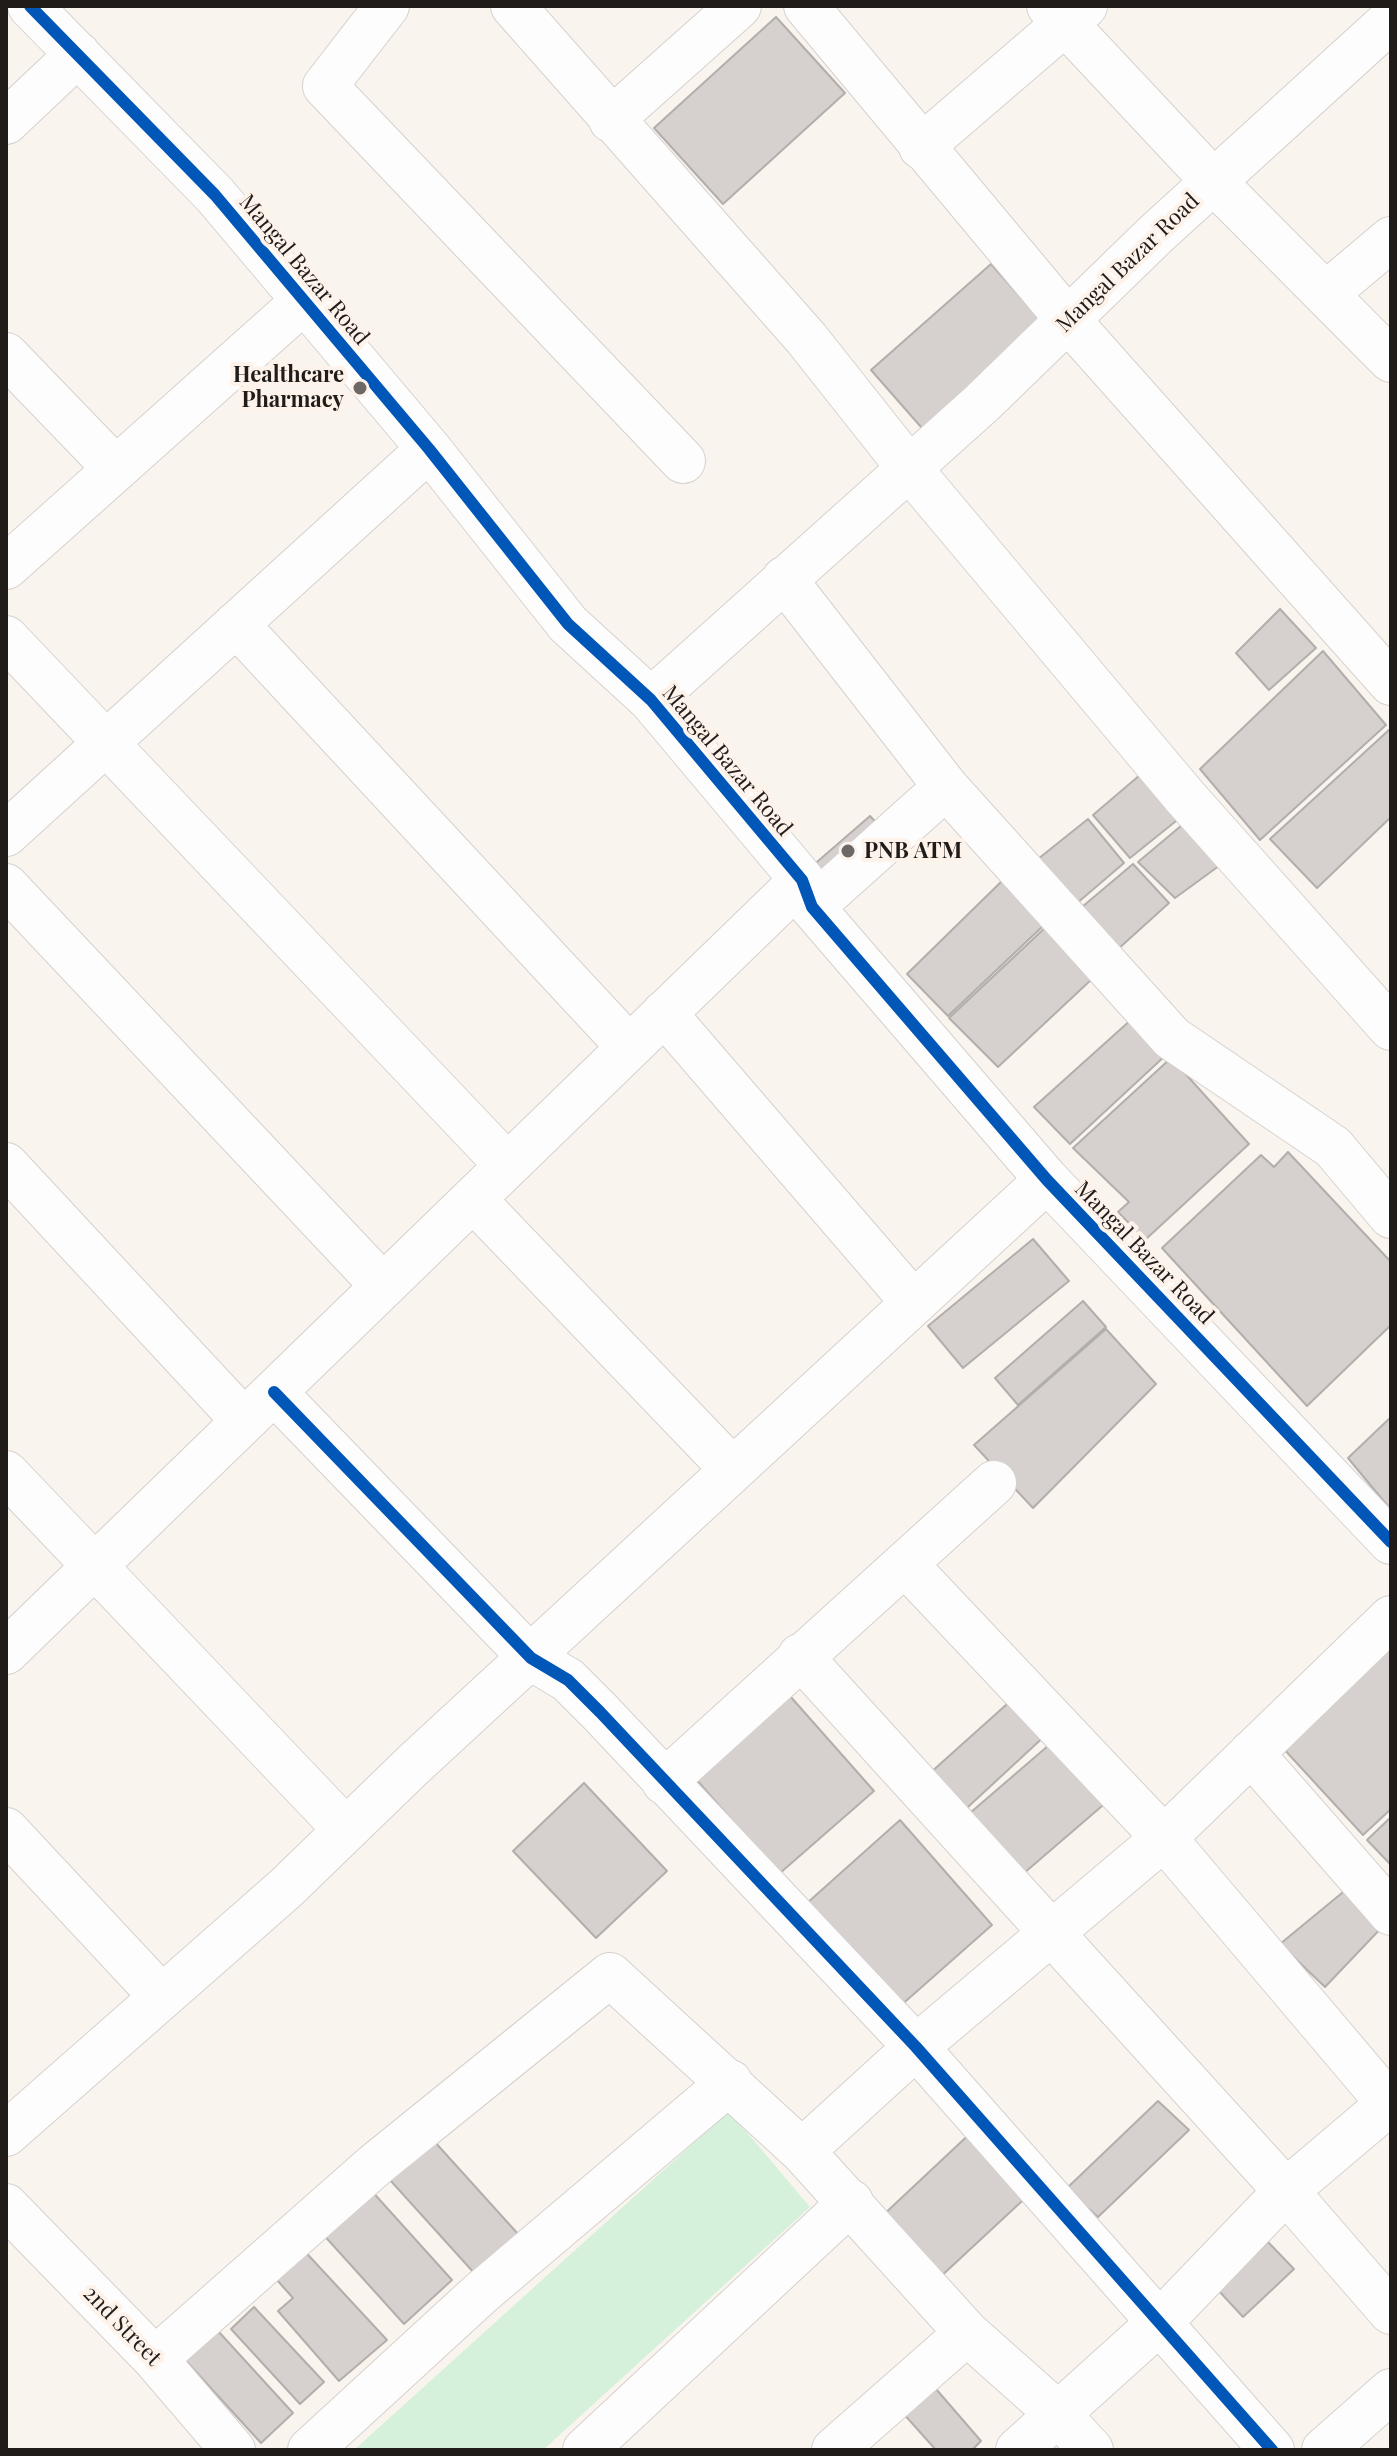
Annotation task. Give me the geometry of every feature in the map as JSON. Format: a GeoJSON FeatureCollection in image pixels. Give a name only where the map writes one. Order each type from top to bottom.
{"type":"FeatureCollection","features":[{"type":"Feature","properties":{"kind":"street","name":"Mangal Bazar Road"},"geometry":{"type":"LineString","coordinates":[[30,6],[215,195],[429,449],[568,624],[651,700],[807,893],[1047,1180],[1391,1542]]}},
{"type":"Feature","properties":{"kind":"street"},"geometry":{"type":"LineString","coordinates":[[513,6],[806,338],[909,468],[1185,797],[1391,1028]]}},
{"type":"Feature","properties":{"kind":"street"},"geometry":{"type":"LineString","coordinates":[[611,120],[739,6]]}},
{"type":"Feature","properties":{"kind":"street"},"geometry":{"type":"LineString","coordinates":[[806,6],[1068,320],[1391,683]]}},
{"type":"Feature","properties":{"kind":"street"},"geometry":{"type":"LineString","coordinates":[[385,7],[325,86],[683,461]]}},
{"type":"Feature","properties":{"kind":"street"},"geometry":{"type":"LineString","coordinates":[[921,147],[1066,12],[1214,182],[1391,360]]}},
{"type":"Feature","properties":{"kind":"street","name":"Mangal Bazar Road"},"geometry":{"type":"LineString","coordinates":[[651,700],[909,468],[1391,20]]}},
{"type":"Feature","properties":{"kind":"street"},"geometry":{"type":"LineString","coordinates":[[6,122],[78,54]]}},
{"type":"Feature","properties":{"kind":"street"},"geometry":{"type":"LineString","coordinates":[[1327,293],[1391,239]]}},
{"type":"Feature","properties":{"kind":"street"},"geometry":{"type":"LineString","coordinates":[[6,567],[304,301]]}},
{"type":"Feature","properties":{"kind":"street"},"geometry":{"type":"LineString","coordinates":[[6,355],[116,469]]}},
{"type":"Feature","properties":{"kind":"street"},"geometry":{"type":"LineString","coordinates":[[6,834],[429,449]]}},
{"type":"Feature","properties":{"kind":"street"},"geometry":{"type":"LineString","coordinates":[[784,579],[946,787],[1172,1038],[1333,1147],[1391,1216]]}},
{"type":"Feature","properties":{"kind":"street"},"geometry":{"type":"LineString","coordinates":[[236,624],[629,1047]]}},
{"type":"Feature","properties":{"kind":"street"},"geometry":{"type":"LineString","coordinates":[[6,638],[507,1165]]}},
{"type":"Feature","properties":{"kind":"street"},"geometry":{"type":"LineString","coordinates":[[6,1652],[664,1013],[807,893],[946,787]]}},
{"type":"Feature","properties":{"kind":"street"},"geometry":{"type":"LineString","coordinates":[[6,886],[383,1286]]}},
{"type":"Feature","properties":{"kind":"street"},"geometry":{"type":"LineString","coordinates":[[664,1013],[913,1302]]}},
{"type":"Feature","properties":{"kind":"street"},"geometry":{"type":"LineString","coordinates":[[6,1165],[259,1406],[531,1658],[568,1680],[916,2047],[1272,2450]]}},
{"type":"Feature","properties":{"kind":"street"},"geometry":{"type":"LineString","coordinates":[[6,2134],[346,1830],[1047,1180]]}},
{"type":"Feature","properties":{"kind":"street"},"geometry":{"type":"LineString","coordinates":[[473,1199],[732,1469]]}},
{"type":"Feature","properties":{"kind":"street"},"geometry":{"type":"LineString","coordinates":[[6,1473],[346,1830]]}},
{"type":"Feature","properties":{"kind":"street"},"geometry":{"type":"LineString","coordinates":[[664,1782],[994,1483]]}},
{"type":"Feature","properties":{"kind":"street"},"geometry":{"type":"LineString","coordinates":[[906,1565],[1164,1838],[1390,2104],[1286,2191],[1161,2321],[1018,2450]]}},
{"type":"Feature","properties":{"kind":"street"},"geometry":{"type":"LineString","coordinates":[[802,2151],[916,2047],[1164,1838],[1391,1618]]}},
{"type":"Feature","properties":{"kind":"street"},"geometry":{"type":"LineString","coordinates":[[800,1656],[1286,2191],[1391,2312]]}},
{"type":"Feature","properties":{"kind":"street"},"geometry":{"type":"LineString","coordinates":[[1251,1753],[1391,1913]]}},
{"type":"Feature","properties":{"kind":"street"},"geometry":{"type":"LineString","coordinates":[[6,1830],[161,1996]]}},
{"type":"Feature","properties":{"kind":"street"},"geometry":{"type":"LineString","coordinates":[[155,2359],[375,2165],[610,1975],[802,2151],[967,2333],[1057,2413],[1091,2450]]}},
{"type":"Feature","properties":{"kind":"street"},"geometry":{"type":"LineString","coordinates":[[310,2450],[481,2293],[730,2082]]}},
{"type":"Feature","properties":{"kind":"street"},"geometry":{"type":"LineString","coordinates":[[585,2450],[851,2202]]}},
{"type":"Feature","properties":{"kind":"street","name":"2nd Street"},"geometry":{"type":"LineString","coordinates":[[6,2206],[155,2359],[233,2450]]}},
{"type":"Feature","properties":{"kind":"street"},"geometry":{"type":"LineString","coordinates":[[834,2450],[967,2333]]}},
{"type":"Feature","properties":{"kind":"street"},"geometry":{"type":"LineString","coordinates":[[1324,2450],[1391,2391]]}},
{"type":"Feature","properties":{"kind":"green space"},"geometry":{"type":"Polygon","coordinates":[[[729,2111],[810,2207],[543,2450],[354,2450],[729,2111]]]}},
{"type":"Feature","properties":{"kind":"building"},"geometry":{"type":"Polygon","coordinates":[[[776,17],[845,93],[723,204],[654,128],[776,17]]]}},
{"type":"Feature","properties":{"kind":"building"},"geometry":{"type":"Polygon","coordinates":[[[991,264],[1048,328],[928,435],[871,370],[991,264]]]}},
{"type":"Feature","properties":{"kind":"building"},"geometry":{"type":"Polygon","coordinates":[[[1280,609],[1316,648],[1269,690],[1236,653],[1280,609]]]}},
{"type":"Feature","properties":{"kind":"building"},"geometry":{"type":"Polygon","coordinates":[[[1323,651],[1386,725],[1260,840],[1200,769],[1323,651]]]}},
{"type":"Feature","properties":{"kind":"building"},"geometry":{"type":"Polygon","coordinates":[[[1390,729],[1391,817],[1317,888],[1270,839],[1390,729]]]}},
{"type":"Feature","properties":{"kind":"building"},"geometry":{"type":"Polygon","coordinates":[[[1147,769],[1186,813],[1130,858],[1093,815],[1147,769]]]}},
{"type":"Feature","properties":{"kind":"building","name":"PNB ATM"},"geometry":{"type":"Polygon","coordinates":[[[870,816],[886,833],[826,885],[810,868],[870,816]]]}},
{"type":"Feature","properties":{"kind":"building"},"geometry":{"type":"Polygon","coordinates":[[[1088,819],[1124,863],[1076,904],[1038,859],[1088,819]]]}},
{"type":"Feature","properties":{"kind":"building"},"geometry":{"type":"Polygon","coordinates":[[[1188,820],[1223,863],[1175,898],[1138,862],[1188,820]]]}},
{"type":"Feature","properties":{"kind":"building"},"geometry":{"type":"Polygon","coordinates":[[[1133,864],[1169,903],[1117,950],[1082,907],[1133,864]]]}},
{"type":"Feature","properties":{"kind":"building"},"geometry":{"type":"Polygon","coordinates":[[[1005,878],[1044,925],[948,1016],[907,974],[1005,878]]]}},
{"type":"Feature","properties":{"kind":"building"},"geometry":{"type":"Polygon","coordinates":[[[1048,925],[1093,978],[998,1067],[949,1018],[1048,925]]]}},
{"type":"Feature","properties":{"kind":"building"},"geometry":{"type":"Polygon","coordinates":[[[1133,1018],[1167,1054],[1070,1144],[1034,1107],[1133,1018]]]}},
{"type":"Feature","properties":{"kind":"building"},"geometry":{"type":"Polygon","coordinates":[[[1171,1058],[1249,1144],[1145,1240],[1118,1212],[1129,1202],[1073,1148],[1171,1058]]]}},
{"type":"Feature","properties":{"kind":"building"},"geometry":{"type":"Polygon","coordinates":[[[1288,1152],[1391,1262],[1391,1325],[1307,1406],[1162,1248],[1261,1155],[1274,1167],[1288,1152]]]}},
{"type":"Feature","properties":{"kind":"building"},"geometry":{"type":"Polygon","coordinates":[[[1033,1239],[1069,1281],[963,1368],[928,1326],[1033,1239]]]}},
{"type":"Feature","properties":{"kind":"building"},"geometry":{"type":"Polygon","coordinates":[[[1083,1301],[1106,1327],[1018,1405],[995,1378],[1083,1301]]]}},
{"type":"Feature","properties":{"kind":"building"},"geometry":{"type":"Polygon","coordinates":[[[1106,1329],[1156,1384],[1033,1508],[974,1445],[1106,1329]]]}},
{"type":"Feature","properties":{"kind":"building"},"geometry":{"type":"Polygon","coordinates":[[[1391,1417],[1391,1510],[1348,1458],[1391,1417]]]}},
{"type":"Feature","properties":{"kind":"building"},"geometry":{"type":"Polygon","coordinates":[[[1391,1646],[1391,1809],[1363,1835],[1282,1747],[1391,1646]]]}},
{"type":"Feature","properties":{"kind":"building"},"geometry":{"type":"Polygon","coordinates":[[[782,1687],[874,1791],[779,1874],[688,1770],[782,1687]]]}},
{"type":"Feature","properties":{"kind":"building"},"geometry":{"type":"Polygon","coordinates":[[[1016,1696],[1049,1732],[955,1819],[920,1782],[1016,1696]]]}},
{"type":"Feature","properties":{"kind":"building"},"geometry":{"type":"Polygon","coordinates":[[[1056,1739],[1109,1800],[1016,1880],[963,1819],[1056,1739]]]}},
{"type":"Feature","properties":{"kind":"building"},"geometry":{"type":"Polygon","coordinates":[[[584,1783],[667,1871],[596,1938],[513,1851],[584,1783]]]}},
{"type":"Feature","properties":{"kind":"building"},"geometry":{"type":"Polygon","coordinates":[[[1391,1817],[1391,1865],[1367,1840],[1391,1817]]]}},
{"type":"Feature","properties":{"kind":"building"},"geometry":{"type":"Polygon","coordinates":[[[900,1820],[992,1925],[898,2008],[806,1904],[900,1820]]]}},
{"type":"Feature","properties":{"kind":"building"},"geometry":{"type":"Polygon","coordinates":[[[1348,1888],[1385,1924],[1325,1987],[1280,1944],[1348,1888]]]}},
{"type":"Feature","properties":{"kind":"building"},"geometry":{"type":"Polygon","coordinates":[[[1158,2101],[1189,2130],[1098,2217],[1066,2189],[1158,2101]]]}},
{"type":"Feature","properties":{"kind":"building"},"geometry":{"type":"Polygon","coordinates":[[[977,2127],[1035,2189],[937,2280],[880,2218],[977,2127]]]}},
{"type":"Feature","properties":{"kind":"building"},"geometry":{"type":"Polygon","coordinates":[[[434,2141],[518,2234],[475,2274],[390,2180],[434,2141]]]}},
{"type":"Feature","properties":{"kind":"building"},"geometry":{"type":"Polygon","coordinates":[[[369,2188],[452,2280],[404,2324],[321,2232],[369,2188]]]}},
{"type":"Feature","properties":{"kind":"building"},"geometry":{"type":"Polygon","coordinates":[[[1268,2242],[1294,2269],[1243,2317],[1218,2290],[1268,2242]]]}},
{"type":"Feature","properties":{"kind":"building"},"geometry":{"type":"Polygon","coordinates":[[[298,2244],[387,2340],[339,2381],[278,2311],[293,2298],[269,2271],[298,2244]]]}},
{"type":"Feature","properties":{"kind":"building"},"geometry":{"type":"Polygon","coordinates":[[[254,2307],[324,2382],[300,2404],[231,2329],[254,2307]]]}},
{"type":"Feature","properties":{"kind":"building"},"geometry":{"type":"Polygon","coordinates":[[[208,2320],[293,2413],[261,2443],[176,2350],[208,2320]]]}},
{"type":"Feature","properties":{"kind":"building"},"geometry":{"type":"Polygon","coordinates":[[[930,2382],[981,2441],[972,2450],[936,2450],[902,2412],[930,2382]]]}},
{"type":"Feature","properties":{"kind":"cycle path"},"geometry":{"type":"LineString","coordinates":[[30,6],[215,195],[429,449],[568,624],[651,700],[802,880],[812,907],[1047,1180],[1391,1542]]}},
{"type":"Feature","properties":{"kind":"cycle path"},"geometry":{"type":"LineString","coordinates":[[274,1392],[531,1658],[568,1680],[600,1712],[916,2047],[1272,2450]]}},
{"type":"Feature","properties":{"kind":"place","name":"Healthcare Pharmacy"},"geometry":{"type":"Point","coordinates":[360,388]}},
{"type":"Feature","properties":{"kind":"place","name":"PNB ATM"},"geometry":{"type":"Point","coordinates":[848,851]}}]}
